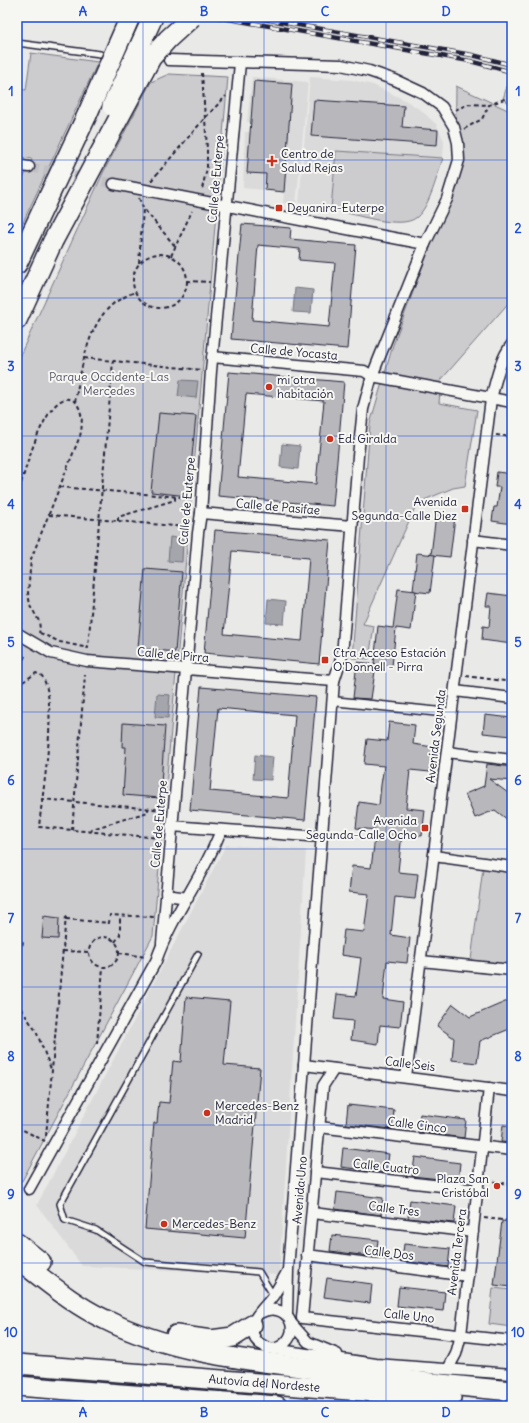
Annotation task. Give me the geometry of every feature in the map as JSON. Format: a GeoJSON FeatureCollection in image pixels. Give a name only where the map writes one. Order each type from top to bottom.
{"type":"FeatureCollection","features":[{"type":"Feature","properties":{"kind":"highway"},"geometry":{"type":"LineString","coordinates":[[17,264],[87,115],[130,17]]}},
{"type":"Feature","properties":{"kind":"highway"},"geometry":{"type":"LineString","coordinates":[[17,320],[153,17]]}},
{"type":"Feature","properties":{"kind":"highway"},"geometry":{"type":"LineString","coordinates":[[52,241],[152,58],[168,39],[192,17]]}},
{"type":"Feature","properties":{"kind":"highway"},"geometry":{"type":"LineString","coordinates":[[17,1243],[95,1302],[134,1321],[174,1334],[210,1340],[233,1337],[256,1319]]}},
{"type":"Feature","properties":{"kind":"highway"},"geometry":{"type":"LineString","coordinates":[[17,1259],[76,1304],[104,1320],[153,1340],[187,1349],[318,1370],[512,1391]]}},
{"type":"Feature","properties":{"kind":"highway","name":"Autovía del Nordeste"},"geometry":{"type":"LineString","coordinates":[[17,1364],[512,1403]]}},
{"type":"Feature","properties":{"kind":"highway","name":"Autovía del Nordeste"},"geometry":{"type":"LineString","coordinates":[[17,1386],[277,1406]]}},
{"type":"Feature","properties":{"kind":"street"},"geometry":{"type":"LineString","coordinates":[[169,60],[341,65],[355,68],[395,80],[423,93],[442,107],[454,127],[458,143],[459,160],[447,199],[425,244],[372,376],[363,409],[342,656],[334,681],[332,701],[288,1270],[286,1315]]}},
{"type":"Feature","properties":{"kind":"street","name":"Calle de Euterpe"},"geometry":{"type":"LineString","coordinates":[[162,943],[172,810],[187,670],[198,533],[201,513],[212,358],[228,205],[228,181],[240,63]]}},
{"type":"Feature","properties":{"kind":"street"},"geometry":{"type":"LineString","coordinates":[[17,165],[29,167]]}},
{"type":"Feature","properties":{"kind":"street"},"geometry":{"type":"LineString","coordinates":[[114,184],[425,244]]}},
{"type":"Feature","properties":{"kind":"street","name":"Avenida Segunda"},"geometry":{"type":"LineString","coordinates":[[406,1077],[491,399],[498,371],[508,349],[512,344]]}},
{"type":"Feature","properties":{"kind":"street","name":"Calle de Yocasta"},"geometry":{"type":"LineString","coordinates":[[212,358],[364,371],[372,376],[512,402]]}},
{"type":"Feature","properties":{"kind":"street","name":"Calle de Pasifae"},"geometry":{"type":"LineString","coordinates":[[201,513],[352,526]]}},
{"type":"Feature","properties":{"kind":"street"},"geometry":{"type":"LineString","coordinates":[[473,540],[512,545]]}},
{"type":"Feature","properties":{"kind":"street","name":"Calle de Pirra"},"geometry":{"type":"LineString","coordinates":[[17,633],[37,646],[68,657],[87,661],[334,681]]}},
{"type":"Feature","properties":{"kind":"street"},"geometry":{"type":"LineString","coordinates":[[455,691],[512,698]]}},
{"type":"Feature","properties":{"kind":"street"},"geometry":{"type":"LineString","coordinates":[[332,701],[451,713]]}},
{"type":"Feature","properties":{"kind":"street"},"geometry":{"type":"LineString","coordinates":[[447,752],[512,760]]}},
{"type":"Feature","properties":{"kind":"street"},"geometry":{"type":"LineString","coordinates":[[171,826],[322,836]]}},
{"type":"Feature","properties":{"kind":"street","name":"Calle de Euterpe"},"geometry":{"type":"LineString","coordinates":[[29,1188],[156,961],[162,943],[213,851],[221,830]]}},
{"type":"Feature","properties":{"kind":"street"},"geometry":{"type":"LineString","coordinates":[[434,856],[512,867]]}},
{"type":"Feature","properties":{"kind":"street"},"geometry":{"type":"LineString","coordinates":[[166,892],[173,896],[188,898]]}},
{"type":"Feature","properties":{"kind":"street"},"geometry":{"type":"LineString","coordinates":[[421,961],[512,970]]}},
{"type":"Feature","properties":{"kind":"street","name":"Calle Seis"},"geometry":{"type":"LineString","coordinates":[[304,1066],[406,1077],[512,1091]]}},
{"type":"Feature","properties":{"kind":"street","name":"Avenida Uno"},"geometry":{"type":"LineString","coordinates":[[302,1318],[323,1086],[334,1069]]}},
{"type":"Feature","properties":{"kind":"street","name":"Avenida Tercera"},"geometry":{"type":"LineString","coordinates":[[448,1369],[456,1354],[461,1335],[489,1088]]}},
{"type":"Feature","properties":{"kind":"street","name":"Calle Cinco"},"geometry":{"type":"LineString","coordinates":[[319,1127],[512,1150]]}},
{"type":"Feature","properties":{"kind":"street","name":"Calle Cuatro"},"geometry":{"type":"LineString","coordinates":[[315,1172],[478,1185]]}},
{"type":"Feature","properties":{"kind":"street","name":"Calle Tres"},"geometry":{"type":"LineString","coordinates":[[312,1213],[473,1232]]}},
{"type":"Feature","properties":{"kind":"street","name":"Calle Dos"},"geometry":{"type":"LineString","coordinates":[[307,1255],[468,1276]]}},
{"type":"Feature","properties":{"kind":"street"},"geometry":{"type":"LineString","coordinates":[[288,1270],[256,1319],[254,1337],[258,1343],[266,1348],[376,1364],[512,1374]]}},
{"type":"Feature","properties":{"kind":"street"},"geometry":{"type":"LineString","coordinates":[[256,1319],[271,1309],[278,1310],[286,1315],[308,1342],[332,1352],[376,1364]]}},
{"type":"Feature","properties":{"kind":"street","name":"Calle Uno"},"geometry":{"type":"LineString","coordinates":[[302,1318],[512,1341]]}},
{"type":"Feature","properties":{"kind":"street"},"geometry":{"type":"LineString","coordinates":[[266,1348],[279,1347],[287,1342],[291,1336],[292,1324]]}},
{"type":"Feature","properties":{"kind":"lane"},"geometry":{"type":"LineString","coordinates":[[17,43],[100,54]]}},
{"type":"Feature","properties":{"kind":"lane"},"geometry":{"type":"LineString","coordinates":[[198,954],[60,1204],[65,1220],[96,1230],[145,1262],[259,1272],[273,1295]]}},
{"type":"Feature","properties":{"kind":"path"},"geometry":{"type":"LineString","coordinates":[[202,73],[207,168],[202,188]]}},
{"type":"Feature","properties":{"kind":"path"},"geometry":{"type":"LineString","coordinates":[[455,110],[469,104],[488,105],[512,96],[512,90]]}},
{"type":"Feature","properties":{"kind":"path"},"geometry":{"type":"LineString","coordinates":[[139,264],[150,255],[164,254],[171,256],[183,266],[187,281],[181,298],[174,304],[156,308],[148,305],[140,299],[135,292],[133,277],[139,264],[143,208],[139,189],[229,93]]}},
{"type":"Feature","properties":{"kind":"path"},"geometry":{"type":"LineString","coordinates":[[464,129],[482,119],[488,105]]}},
{"type":"Feature","properties":{"kind":"path"},"geometry":{"type":"LineString","coordinates":[[143,208],[175,246]]}},
{"type":"Feature","properties":{"kind":"path"},"geometry":{"type":"LineString","coordinates":[[171,256],[192,211]]}},
{"type":"Feature","properties":{"kind":"path"},"geometry":{"type":"LineString","coordinates":[[187,281],[219,283]]}},
{"type":"Feature","properties":{"kind":"path"},"geometry":{"type":"LineString","coordinates":[[75,402],[84,358],[90,340],[100,320],[113,304],[135,292]]}},
{"type":"Feature","properties":{"kind":"path"},"geometry":{"type":"LineString","coordinates":[[84,358],[211,371]]}},
{"type":"Feature","properties":{"kind":"path"},"geometry":{"type":"LineString","coordinates":[[17,496],[47,416],[59,402],[67,399],[75,402],[79,406],[82,426],[60,488],[31,559],[28,593],[30,605],[39,621],[39,633],[60,642],[88,648],[113,361]]}},
{"type":"Feature","properties":{"kind":"path"},"geometry":{"type":"LineString","coordinates":[[487,434],[512,437]]}},
{"type":"Feature","properties":{"kind":"path"},"geometry":{"type":"LineString","coordinates":[[60,488],[201,499]]}},
{"type":"Feature","properties":{"kind":"path"},"geometry":{"type":"LineString","coordinates":[[118,521],[118,517],[175,500],[175,497]]}},
{"type":"Feature","properties":{"kind":"path"},"geometry":{"type":"LineString","coordinates":[[49,515],[186,527],[191,532]]}},
{"type":"Feature","properties":{"kind":"path"},"geometry":{"type":"LineString","coordinates":[[17,619],[25,626]]}},
{"type":"Feature","properties":{"kind":"path"},"geometry":{"type":"LineString","coordinates":[[17,672],[26,654]]}},
{"type":"Feature","properties":{"kind":"path"},"geometry":{"type":"LineString","coordinates":[[17,686],[36,673],[42,676],[47,687],[50,721],[39,827],[170,838]]}},
{"type":"Feature","properties":{"kind":"path"},"geometry":{"type":"LineString","coordinates":[[72,830],[85,675]]}},
{"type":"Feature","properties":{"kind":"path"},"geometry":{"type":"LineString","coordinates":[[457,675],[512,682]]}},
{"type":"Feature","properties":{"kind":"path"},"geometry":{"type":"LineString","coordinates":[[41,799],[172,810]]}},
{"type":"Feature","properties":{"kind":"path"},"geometry":{"type":"LineString","coordinates":[[92,832],[92,829],[148,812],[148,808]]}},
{"type":"Feature","properties":{"kind":"path"},"geometry":{"type":"LineString","coordinates":[[66,919],[109,923],[110,915],[164,918]]}},
{"type":"Feature","properties":{"kind":"path"},"geometry":{"type":"LineString","coordinates":[[44,1161],[66,916]]}},
{"type":"Feature","properties":{"kind":"path"},"geometry":{"type":"LineString","coordinates":[[115,942],[120,935],[120,916]]}},
{"type":"Feature","properties":{"kind":"path"},"geometry":{"type":"LineString","coordinates":[[106,937],[115,942],[120,954],[116,962],[103,968],[93,963],[89,952],[92,943],[106,937]]}},
{"type":"Feature","properties":{"kind":"path"},"geometry":{"type":"LineString","coordinates":[[17,938],[23,941],[22,948],[17,950]]}},
{"type":"Feature","properties":{"kind":"path"},"geometry":{"type":"LineString","coordinates":[[63,950],[89,952]]}},
{"type":"Feature","properties":{"kind":"path"},"geometry":{"type":"LineString","coordinates":[[120,954],[148,957]]}},
{"type":"Feature","properties":{"kind":"path"},"geometry":{"type":"LineString","coordinates":[[97,1045],[103,968]]}},
{"type":"Feature","properties":{"kind":"path"},"geometry":{"type":"LineString","coordinates":[[17,982],[17,1004],[36,1031],[52,1071]]}},
{"type":"Feature","properties":{"kind":"path"},"geometry":{"type":"LineString","coordinates":[[17,1127],[46,1141]]}},
{"type":"Feature","properties":{"kind":"path"},"geometry":{"type":"LineString","coordinates":[[478,1185],[512,1184]]}},
{"type":"Feature","properties":{"kind":"path"},"geometry":{"type":"LineString","coordinates":[[475,1217],[512,1221]]}},
{"type":"Feature","properties":{"kind":"shaded area","name":"Centro de Salud Rejas"},"geometry":{"type":"Polygon","coordinates":[[[252,77],[308,82],[296,205],[283,203],[284,192],[243,188],[245,132],[250,132],[251,122],[247,122],[252,77]]]}},
{"type":"Feature","properties":{"kind":"shaded area"},"geometry":{"type":"Polygon","coordinates":[[[310,77],[352,80],[373,85],[405,100],[422,111],[437,125],[444,141],[443,158],[336,151],[331,209],[299,203],[310,77]]]}},
{"type":"Feature","properties":{"kind":"shaded area"},"geometry":{"type":"Polygon","coordinates":[[[295,288],[313,290],[311,313],[293,312],[295,288]]]}},
{"type":"Feature","properties":{"kind":"shaded area"},"geometry":{"type":"Polygon","coordinates":[[[180,380],[198,381],[196,398],[178,396],[180,380]]]}},
{"type":"Feature","properties":{"kind":"shaded area"},"geometry":{"type":"Polygon","coordinates":[[[282,444],[300,446],[298,469],[280,467],[282,444]]]}},
{"type":"Feature","properties":{"kind":"shaded area"},"geometry":{"type":"Polygon","coordinates":[[[170,537],[183,539],[182,562],[168,561],[170,537]]]}},
{"type":"Feature","properties":{"kind":"shaded area"},"geometry":{"type":"Polygon","coordinates":[[[268,599],[286,601],[284,624],[266,623],[268,599]]]}},
{"type":"Feature","properties":{"kind":"shaded area"},"geometry":{"type":"Polygon","coordinates":[[[157,694],[170,695],[168,718],[155,717],[157,694]]]}},
{"type":"Feature","properties":{"kind":"shaded area"},"geometry":{"type":"Polygon","coordinates":[[[255,755],[273,757],[271,780],[253,779],[255,755]]]}},
{"type":"Feature","properties":{"kind":"shaded area"},"geometry":{"type":"Polygon","coordinates":[[[226,845],[306,850],[279,1275],[82,1266],[37,1205],[226,845]]]}},
{"type":"Feature","properties":{"kind":"green space"},"geometry":{"type":"Polygon","coordinates":[[[31,53],[98,62],[17,235],[17,175],[24,177],[32,159],[17,156],[17,89],[26,90],[31,53]]]}},
{"type":"Feature","properties":{"kind":"green space","name":"Parque Occidente-Las Mercedes"},"geometry":{"type":"Polygon","coordinates":[[[169,74],[228,77],[153,936],[22,1181],[17,1178],[17,362],[103,173],[151,82],[169,74]]]}},
{"type":"Feature","properties":{"kind":"green space"},"geometry":{"type":"Polygon","coordinates":[[[509,80],[512,81],[512,105],[503,99],[509,80]]]}},
{"type":"Feature","properties":{"kind":"green space"},"geometry":{"type":"Polygon","coordinates":[[[456,86],[512,112],[512,299],[441,380],[439,403],[477,410],[465,486],[453,488],[417,503],[363,624],[374,626],[369,659],[352,658],[370,424],[393,345],[455,181],[456,86]]]}},
{"type":"Feature","properties":{"kind":"green space"},"geometry":{"type":"Polygon","coordinates":[[[336,151],[443,158],[433,190],[422,212],[410,221],[388,222],[331,209],[336,151]]]}},
{"type":"Feature","properties":{"kind":"green space"},"geometry":{"type":"Polygon","coordinates":[[[483,868],[512,872],[512,965],[471,960],[483,868]]]}},
{"type":"Feature","properties":{"kind":"green space"},"geometry":{"type":"Polygon","coordinates":[[[493,1288],[512,1290],[512,1327],[489,1324],[493,1288]]]}},
{"type":"Feature","properties":{"kind":"building"},"geometry":{"type":"Polygon","coordinates":[[[254,81],[292,84],[284,192],[265,190],[266,174],[247,173],[254,81]]]}},
{"type":"Feature","properties":{"kind":"building"},"geometry":{"type":"Polygon","coordinates":[[[314,100],[404,106],[402,127],[438,130],[437,145],[311,136],[314,100]]]}},
{"type":"Feature","properties":{"kind":"building"},"geometry":{"type":"Polygon","coordinates":[[[242,224],[291,228],[290,239],[356,245],[347,349],[231,339],[242,224]],[[258,245],[252,320],[329,327],[335,263],[299,260],[300,249],[258,245]]]}},
{"type":"Feature","properties":{"kind":"building","name":"Ed. Giralda"},"geometry":{"type":"Polygon","coordinates":[[[229,372],[344,382],[333,506],[218,496],[229,372]],[[246,394],[238,477],[316,484],[324,401],[246,394]]]}},
{"type":"Feature","properties":{"kind":"building"},"geometry":{"type":"Polygon","coordinates":[[[159,413],[196,416],[188,496],[151,492],[159,413]]]}},
{"type":"Feature","properties":{"kind":"building"},"geometry":{"type":"Polygon","coordinates":[[[497,472],[512,474],[512,524],[492,521],[494,507],[497,507],[500,487],[495,487],[497,472]]]}},
{"type":"Feature","properties":{"kind":"building"},"geometry":{"type":"Polygon","coordinates":[[[436,514],[455,517],[450,557],[431,555],[436,514]]]}},
{"type":"Feature","properties":{"kind":"building"},"geometry":{"type":"Polygon","coordinates":[[[215,530],[330,540],[319,664],[204,653],[215,530]],[[232,551],[224,634],[302,641],[309,558],[232,551]]]}},
{"type":"Feature","properties":{"kind":"building"},"geometry":{"type":"Polygon","coordinates":[[[417,553],[435,555],[430,593],[413,591],[417,553]]]}},
{"type":"Feature","properties":{"kind":"building"},"geometry":{"type":"Polygon","coordinates":[[[145,569],[182,572],[175,652],[138,648],[145,569]]]}},
{"type":"Feature","properties":{"kind":"building"},"geometry":{"type":"Polygon","coordinates":[[[398,589],[416,591],[411,630],[396,628],[392,666],[374,664],[378,626],[393,628],[398,589]]]}},
{"type":"Feature","properties":{"kind":"building"},"geometry":{"type":"Polygon","coordinates":[[[488,593],[512,596],[512,644],[482,640],[483,626],[489,627],[491,606],[486,606],[488,593]]]}},
{"type":"Feature","properties":{"kind":"building"},"geometry":{"type":"Polygon","coordinates":[[[357,662],[376,664],[371,699],[353,698],[357,662]]]}},
{"type":"Feature","properties":{"kind":"building"},"geometry":{"type":"Polygon","coordinates":[[[201,687],[316,697],[305,820],[190,810],[201,687]],[[218,708],[210,791],[288,798],[295,715],[218,708]]]}},
{"type":"Feature","properties":{"kind":"building"},"geometry":{"type":"Polygon","coordinates":[[[485,715],[512,718],[512,736],[483,733],[485,715]]]}},
{"type":"Feature","properties":{"kind":"building"},"geometry":{"type":"Polygon","coordinates":[[[389,722],[415,725],[413,744],[433,747],[430,772],[410,770],[406,808],[425,810],[422,836],[402,833],[398,872],[418,874],[415,899],[395,897],[391,935],[410,938],[407,963],[387,961],[383,999],[403,1002],[400,1027],[380,1025],[378,1044],[351,1040],[353,1021],[334,1019],[337,994],[356,996],[361,958],[341,955],[344,930],[364,932],[369,894],[349,892],[352,866],[371,868],[376,830],[356,828],[359,802],[379,805],[384,766],[364,764],[367,739],[387,741],[389,722]]]}},
{"type":"Feature","properties":{"kind":"building"},"geometry":{"type":"Polygon","coordinates":[[[123,723],[165,726],[160,798],[123,795],[126,747],[122,747],[123,723]]]}},
{"type":"Feature","properties":{"kind":"building"},"geometry":{"type":"Polygon","coordinates":[[[487,764],[512,767],[512,781],[489,779],[512,796],[512,823],[495,810],[475,818],[465,794],[484,786],[487,764]]]}},
{"type":"Feature","properties":{"kind":"building"},"geometry":{"type":"Polygon","coordinates":[[[44,916],[59,918],[58,939],[42,938],[44,916]]]}},
{"type":"Feature","properties":{"kind":"building","name":"Mercedes-Benz Madrid"},"geometry":{"type":"Polygon","coordinates":[[[186,997],[230,1001],[224,1065],[260,1068],[245,1238],[145,1229],[154,1123],[157,1123],[159,1102],[169,1103],[173,1061],[181,1062],[186,997]]]}},
{"type":"Feature","properties":{"kind":"building"},"geometry":{"type":"Polygon","coordinates":[[[512,999],[512,1028],[480,1041],[477,1063],[452,1060],[454,1038],[437,1026],[453,1004],[470,1017],[512,999]]]}},
{"type":"Feature","properties":{"kind":"building"},"geometry":{"type":"Polygon","coordinates":[[[348,1105],[394,1110],[392,1129],[346,1124],[348,1105]]]}},
{"type":"Feature","properties":{"kind":"building"},"geometry":{"type":"Polygon","coordinates":[[[420,1114],[466,1120],[464,1138],[418,1132],[420,1114]]]}},
{"type":"Feature","properties":{"kind":"building"},"geometry":{"type":"Polygon","coordinates":[[[503,1125],[512,1126],[512,1143],[501,1142],[503,1125]]]}},
{"type":"Feature","properties":{"kind":"building"},"geometry":{"type":"Polygon","coordinates":[[[343,1148],[389,1154],[386,1173],[341,1167],[343,1148]]]}},
{"type":"Feature","properties":{"kind":"building"},"geometry":{"type":"Polygon","coordinates":[[[415,1157],[460,1163],[458,1181],[412,1176],[415,1157]]]}},
{"type":"Feature","properties":{"kind":"building"},"geometry":{"type":"Polygon","coordinates":[[[337,1192],[383,1198],[381,1215],[335,1209],[337,1192]]]}},
{"type":"Feature","properties":{"kind":"building"},"geometry":{"type":"Polygon","coordinates":[[[410,1200],[456,1206],[454,1223],[408,1218],[410,1200]]]}},
{"type":"Feature","properties":{"kind":"building"},"geometry":{"type":"Polygon","coordinates":[[[502,1221],[512,1222],[512,1287],[494,1285],[502,1221]]]}},
{"type":"Feature","properties":{"kind":"building"},"geometry":{"type":"Polygon","coordinates":[[[332,1235],[378,1240],[376,1257],[330,1251],[332,1235]]]}},
{"type":"Feature","properties":{"kind":"building"},"geometry":{"type":"Polygon","coordinates":[[[404,1244],[450,1249],[448,1267],[402,1261],[404,1244]]]}},
{"type":"Feature","properties":{"kind":"building"},"geometry":{"type":"Polygon","coordinates":[[[327,1278],[372,1284],[370,1303],[324,1297],[327,1278]]]}},
{"type":"Feature","properties":{"kind":"building"},"geometry":{"type":"Polygon","coordinates":[[[399,1287],[445,1292],[443,1311],[397,1306],[399,1287]]]}},
{"type":"Feature","properties":{"kind":"tunnel"},"geometry":{"type":"LineString","coordinates":[[29,167],[114,184]]}},
{"type":"Feature","properties":{"kind":"railway"},"geometry":{"type":"LineString","coordinates":[[217,17],[470,61],[512,72]]}},
{"type":"Feature","properties":{"kind":"railway"},"geometry":{"type":"LineString","coordinates":[[252,17],[472,55],[512,65]]}},
{"type":"Feature","properties":{"kind":"place","name":"Centro de Salud Rejas"},"geometry":{"type":"Point","coordinates":[272,161]}},
{"type":"Feature","properties":{"kind":"place","name":"Deyanira-Euterpe"},"geometry":{"type":"Point","coordinates":[279,208]}},
{"type":"Feature","properties":{"kind":"place","name":"mi otra habitación"},"geometry":{"type":"Point","coordinates":[269,387]}},
{"type":"Feature","properties":{"kind":"place","name":"Ed. Giralda"},"geometry":{"type":"Point","coordinates":[330,439]}},
{"type":"Feature","properties":{"kind":"place","name":"Avenida Segunda-Calle Diez"},"geometry":{"type":"Point","coordinates":[465,509]}},
{"type":"Feature","properties":{"kind":"place","name":"Ctra Acceso Estación O'Donnell - Pirra"},"geometry":{"type":"Point","coordinates":[325,660]}},
{"type":"Feature","properties":{"kind":"place","name":"Avenida Segunda-Calle Ocho"},"geometry":{"type":"Point","coordinates":[425,828]}},
{"type":"Feature","properties":{"kind":"place","name":"Mercedes-Benz Madrid"},"geometry":{"type":"Point","coordinates":[207,1113]}},
{"type":"Feature","properties":{"kind":"place","name":"Plaza San Cristóbal"},"geometry":{"type":"Point","coordinates":[497,1186]}},
{"type":"Feature","properties":{"kind":"place","name":"Mercedes-Benz"},"geometry":{"type":"Point","coordinates":[164,1224]}}]}
